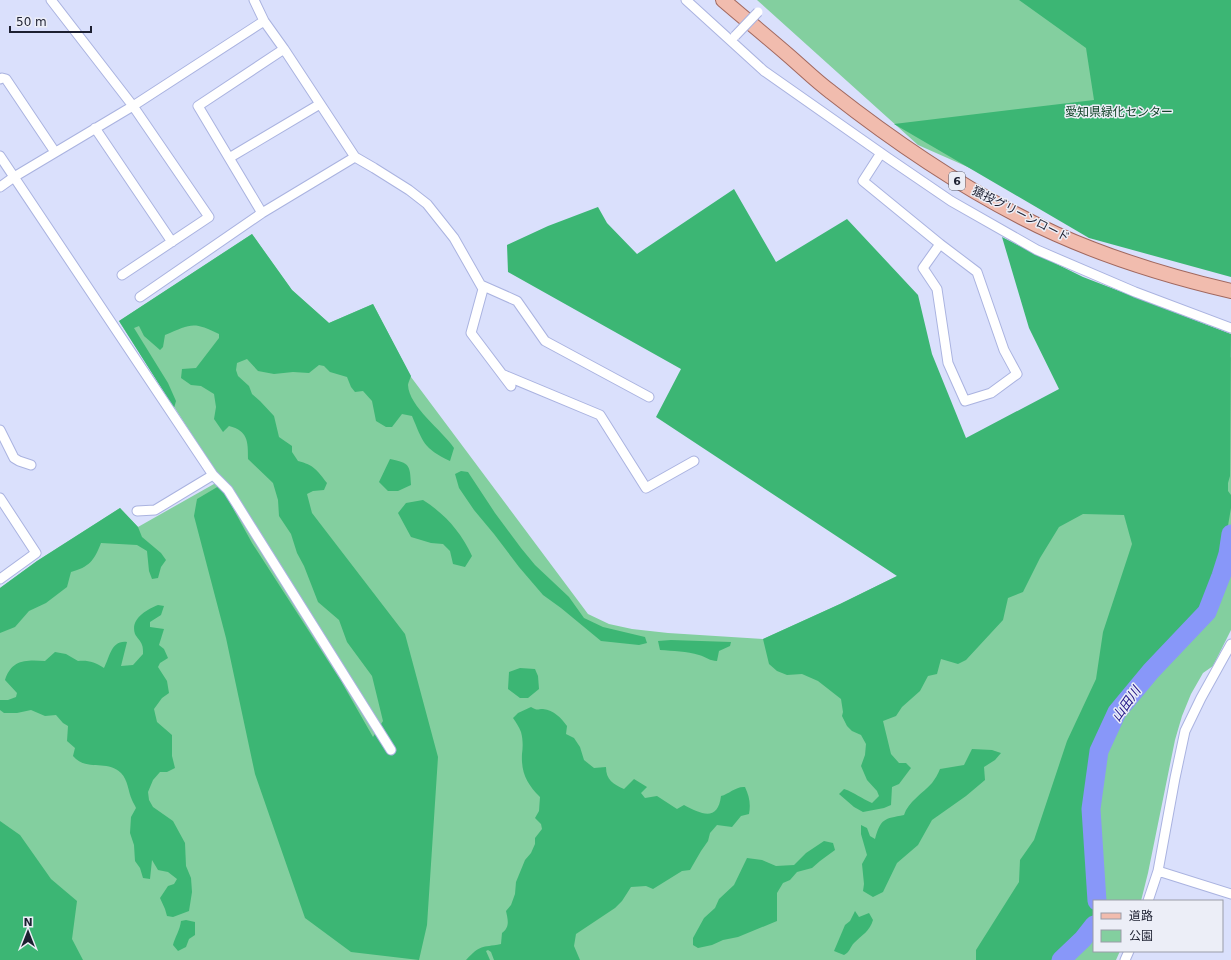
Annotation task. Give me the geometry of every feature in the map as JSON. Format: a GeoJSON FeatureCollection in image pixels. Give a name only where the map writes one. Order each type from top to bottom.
{"type":"FeatureCollection","features":[{"type":"Feature","properties":{"kind":"main road","name":"猿投グリーンロード"},"geometry":{"type":"LineString","coordinates":[[723,0],[830,91],[877,127],[935,167],[987,199],[1056,234],[1141,267],[1231,292]]}},
{"type":"Feature","properties":{"kind":"street"},"geometry":{"type":"LineString","coordinates":[[51,0],[133,106],[209,217],[122,274]]}},
{"type":"Feature","properties":{"kind":"street"},"geometry":{"type":"LineString","coordinates":[[254,0],[264,22],[284,49],[355,157],[409,190],[427,204],[454,238],[483,289],[471,333],[511,386]]}},
{"type":"Feature","properties":{"kind":"street"},"geometry":{"type":"LineString","coordinates":[[686,0],[764,71],[951,201],[1037,250],[1135,292],[1231,328]]}},
{"type":"Feature","properties":{"kind":"street"},"geometry":{"type":"LineString","coordinates":[[714,25],[719,21],[735,36],[758,12]]}},
{"type":"Feature","properties":{"kind":"street"},"geometry":{"type":"LineString","coordinates":[[0,187],[55,152],[133,106],[264,22]]}},
{"type":"Feature","properties":{"kind":"street"},"geometry":{"type":"LineString","coordinates":[[262,213],[198,106],[284,49]]}},
{"type":"Feature","properties":{"kind":"street"},"geometry":{"type":"LineString","coordinates":[[0,80],[2,78],[6,78],[55,152]]}},
{"type":"Feature","properties":{"kind":"street"},"geometry":{"type":"LineString","coordinates":[[230,158],[320,104]]}},
{"type":"Feature","properties":{"kind":"street"},"geometry":{"type":"LineString","coordinates":[[95,128],[172,242]]}},
{"type":"Feature","properties":{"kind":"street"},"geometry":{"type":"LineString","coordinates":[[881,153],[863,181],[977,272],[1004,350],[1017,374],[991,393],[965,401],[948,363],[937,289],[923,268],[940,244]]}},
{"type":"Feature","properties":{"kind":"street"},"geometry":{"type":"LineString","coordinates":[[0,156],[213,475],[228,490],[391,750]]}},
{"type":"Feature","properties":{"kind":"street"},"geometry":{"type":"LineString","coordinates":[[140,297],[262,213],[355,157]]}},
{"type":"Feature","properties":{"kind":"street"},"geometry":{"type":"LineString","coordinates":[[481,286],[517,301],[545,341],[649,397]]}},
{"type":"Feature","properties":{"kind":"street"},"geometry":{"type":"LineString","coordinates":[[502,375],[600,415],[646,488],[694,460]]}},
{"type":"Feature","properties":{"kind":"street"},"geometry":{"type":"LineString","coordinates":[[0,430],[14,458],[31,465]]}},
{"type":"Feature","properties":{"kind":"street"},"geometry":{"type":"LineString","coordinates":[[137,511],[155,510],[213,475]]}},
{"type":"Feature","properties":{"kind":"street"},"geometry":{"type":"LineString","coordinates":[[0,498],[36,553],[0,579]]}},
{"type":"Feature","properties":{"kind":"street"},"geometry":{"type":"LineString","coordinates":[[1148,900],[1158,871],[1185,731],[1201,698],[1231,644]]}},
{"type":"Feature","properties":{"kind":"street"},"geometry":{"type":"LineString","coordinates":[[1158,871],[1231,894]]}},
{"type":"Feature","properties":{"kind":"green space","name":"愛知県緑化センター"},"geometry":{"type":"Polygon","coordinates":[[[757,0],[1231,0],[1180,261],[918,145],[757,0]]]}},
{"type":"Feature","properties":{"kind":"green space","name":"愛知県緑化センター"},"geometry":{"type":"Polygon","coordinates":[[[1019,0],[1231,0],[1231,277],[1089,238],[894,124],[1094,100],[1086,48],[1019,0]]]}},
{"type":"Feature","properties":{"kind":"green space"},"geometry":{"type":"Polygon","coordinates":[[[734,189],[776,262],[847,219],[918,295],[932,354],[966,438],[1059,389],[1029,328],[1002,237],[1083,277],[1231,334],[1230,476],[1228,491],[1231,495],[1231,508],[1219,572],[1209,597],[1202,606],[1201,614],[1155,662],[1119,703],[1099,744],[1087,803],[1091,856],[1093,919],[1091,925],[1083,935],[1058,960],[976,960],[976,950],[1019,882],[1020,860],[1034,840],[1067,741],[1096,679],[1103,632],[1132,544],[1124,515],[1083,514],[1059,527],[1040,558],[1023,592],[1008,598],[1003,620],[966,660],[958,664],[941,659],[937,674],[928,676],[920,691],[902,707],[896,716],[883,721],[891,754],[899,763],[906,763],[911,768],[899,784],[892,787],[891,805],[884,808],[863,812],[854,807],[839,794],[844,789],[872,803],[879,796],[877,791],[867,780],[861,766],[865,755],[866,744],[861,735],[852,731],[847,726],[842,716],[843,712],[841,699],[818,681],[802,674],[787,675],[777,671],[769,664],[763,639],[897,576],[656,417],[681,369],[508,272],[507,245],[548,226],[598,207],[607,223],[637,254],[734,189]]]}},
{"type":"Feature","properties":{"kind":"green space"},"geometry":{"type":"Polygon","coordinates":[[[252,234],[292,290],[329,323],[373,304],[411,377],[588,614],[609,624],[632,629],[668,633],[763,639],[897,576],[1231,357],[1231,630],[1213,666],[1203,673],[1191,694],[1182,716],[1175,740],[1141,900],[1093,900],[1093,952],[1120,952],[1116,960],[0,960],[0,588],[37,561],[120,508],[138,527],[221,480],[119,321],[252,234]]]}},
{"type":"Feature","properties":{"kind":"green space"},"geometry":{"type":"Polygon","coordinates":[[[252,234],[292,290],[329,323],[373,304],[411,376],[408,385],[414,402],[454,448],[450,461],[434,452],[425,443],[412,416],[402,414],[392,427],[386,427],[376,421],[372,401],[363,391],[355,392],[347,377],[330,372],[324,366],[319,365],[309,373],[293,372],[274,374],[258,371],[247,359],[237,363],[236,370],[238,376],[249,386],[252,394],[274,416],[279,437],[292,446],[292,452],[298,461],[308,464],[315,469],[327,483],[324,490],[313,491],[307,494],[312,513],[405,634],[438,757],[427,925],[419,960],[351,952],[305,918],[255,774],[226,638],[194,516],[197,499],[219,486],[224,492],[252,543],[341,681],[373,737],[383,721],[372,676],[347,642],[339,620],[318,602],[304,566],[297,553],[291,534],[279,516],[278,500],[273,483],[248,459],[246,438],[240,431],[229,426],[223,432],[214,419],[216,407],[214,394],[201,386],[191,385],[181,378],[182,369],[196,368],[219,338],[219,334],[203,327],[187,326],[165,335],[163,347],[160,350],[144,336],[139,326],[134,328],[168,383],[176,401],[174,408],[119,321],[252,234]]]}},
{"type":"Feature","properties":{"kind":"green space"},"geometry":{"type":"Polygon","coordinates":[[[390,459],[402,462],[408,466],[411,485],[398,491],[388,491],[379,482],[390,459]]]}},
{"type":"Feature","properties":{"kind":"green space"},"geometry":{"type":"Polygon","coordinates":[[[461,471],[468,472],[495,513],[521,548],[535,565],[569,597],[584,618],[603,627],[645,637],[647,643],[639,645],[601,641],[543,595],[474,510],[459,488],[455,474],[461,471]]]}},
{"type":"Feature","properties":{"kind":"green space"},"geometry":{"type":"Polygon","coordinates":[[[423,500],[431,505],[452,524],[463,539],[472,556],[465,567],[453,564],[450,551],[443,544],[431,543],[411,537],[398,513],[406,503],[423,500]]]}},
{"type":"Feature","properties":{"kind":"green space"},"geometry":{"type":"Polygon","coordinates":[[[120,508],[138,527],[142,537],[161,553],[166,560],[161,567],[158,578],[152,579],[149,571],[147,551],[137,545],[101,543],[93,559],[87,565],[71,572],[67,587],[46,603],[29,611],[15,627],[0,633],[0,588],[37,561],[120,508]]]}},
{"type":"Feature","properties":{"kind":"green space"},"geometry":{"type":"Polygon","coordinates":[[[158,605],[164,606],[161,615],[150,622],[150,627],[164,629],[159,645],[164,649],[168,658],[160,663],[158,667],[167,681],[169,693],[162,698],[154,709],[157,722],[172,735],[172,756],[175,768],[167,772],[160,772],[153,780],[148,792],[149,800],[153,807],[173,821],[185,843],[186,866],[191,878],[192,892],[189,911],[173,917],[167,916],[160,898],[168,886],[174,884],[177,879],[168,872],[158,870],[152,860],[150,879],[143,878],[140,868],[135,861],[134,845],[130,833],[131,817],[136,808],[132,801],[125,779],[121,773],[109,767],[90,765],[78,761],[73,756],[75,748],[67,741],[68,726],[56,715],[45,716],[31,710],[17,713],[4,713],[0,710],[0,700],[8,700],[16,697],[17,693],[5,680],[12,668],[20,662],[45,661],[55,652],[66,654],[78,661],[98,664],[104,668],[114,646],[122,642],[127,642],[121,666],[133,665],[143,654],[143,648],[135,634],[135,624],[144,612],[158,605]]]}},
{"type":"Feature","properties":{"kind":"green space"},"geometry":{"type":"Polygon","coordinates":[[[658,641],[731,642],[730,646],[719,651],[717,661],[680,651],[660,650],[658,641]]]}},
{"type":"Feature","properties":{"kind":"green space"},"geometry":{"type":"Polygon","coordinates":[[[520,668],[535,669],[538,676],[539,689],[528,698],[520,698],[508,689],[509,672],[520,668]]]}},
{"type":"Feature","properties":{"kind":"green space"},"geometry":{"type":"Polygon","coordinates":[[[531,707],[551,711],[560,717],[567,726],[566,734],[574,738],[580,747],[584,760],[594,768],[606,767],[607,775],[611,781],[624,789],[634,779],[647,787],[641,793],[645,798],[657,796],[677,809],[684,805],[708,814],[716,810],[721,796],[745,787],[748,793],[750,806],[749,814],[741,816],[732,827],[717,825],[710,833],[708,841],[690,870],[682,871],[653,889],[646,886],[631,887],[622,901],[615,908],[576,934],[574,946],[580,960],[494,960],[491,952],[488,950],[486,951],[490,960],[466,960],[478,949],[501,944],[502,933],[505,931],[508,923],[506,911],[511,905],[515,894],[516,882],[525,860],[531,853],[535,844],[535,838],[542,829],[541,824],[535,818],[539,811],[540,797],[528,783],[524,773],[522,761],[522,735],[513,718],[518,713],[531,707]]]}},
{"type":"Feature","properties":{"kind":"green space"},"geometry":{"type":"Polygon","coordinates":[[[972,749],[992,750],[1001,753],[995,760],[984,767],[985,780],[966,796],[932,820],[918,845],[897,863],[883,892],[873,897],[863,891],[864,884],[862,864],[867,855],[861,834],[861,825],[867,828],[870,836],[875,839],[882,823],[892,817],[904,815],[912,802],[932,783],[940,769],[964,765],[972,749]]]}},
{"type":"Feature","properties":{"kind":"green space"},"geometry":{"type":"Polygon","coordinates":[[[0,821],[20,835],[51,879],[77,901],[72,939],[83,960],[0,960],[0,821]]]}},
{"type":"Feature","properties":{"kind":"green space"},"geometry":{"type":"Polygon","coordinates":[[[824,841],[833,843],[835,850],[812,868],[797,872],[790,880],[783,883],[777,893],[777,921],[738,937],[723,940],[712,945],[698,948],[693,945],[693,938],[704,918],[715,908],[719,899],[734,885],[747,858],[762,860],[776,866],[794,865],[806,853],[824,841]]]}},
{"type":"Feature","properties":{"kind":"green space"},"geometry":{"type":"Polygon","coordinates":[[[855,911],[859,917],[869,913],[873,920],[872,924],[844,955],[834,951],[845,925],[850,921],[855,911]]]}},
{"type":"Feature","properties":{"kind":"green space"},"geometry":{"type":"Polygon","coordinates":[[[186,920],[195,922],[195,935],[189,939],[186,947],[178,951],[173,945],[181,921],[186,920]]]}},
{"type":"Feature","properties":{"kind":"waterway","name":"山田川"},"geometry":{"type":"LineString","coordinates":[[1097,900],[1091,809],[1099,751],[1117,712],[1151,671],[1207,612],[1228,554],[1231,534]]}},
{"type":"Feature","properties":{"kind":"waterway","name":"山田川"},"geometry":{"type":"LineString","coordinates":[[1061,960],[1083,939],[1093,926]]}}]}
